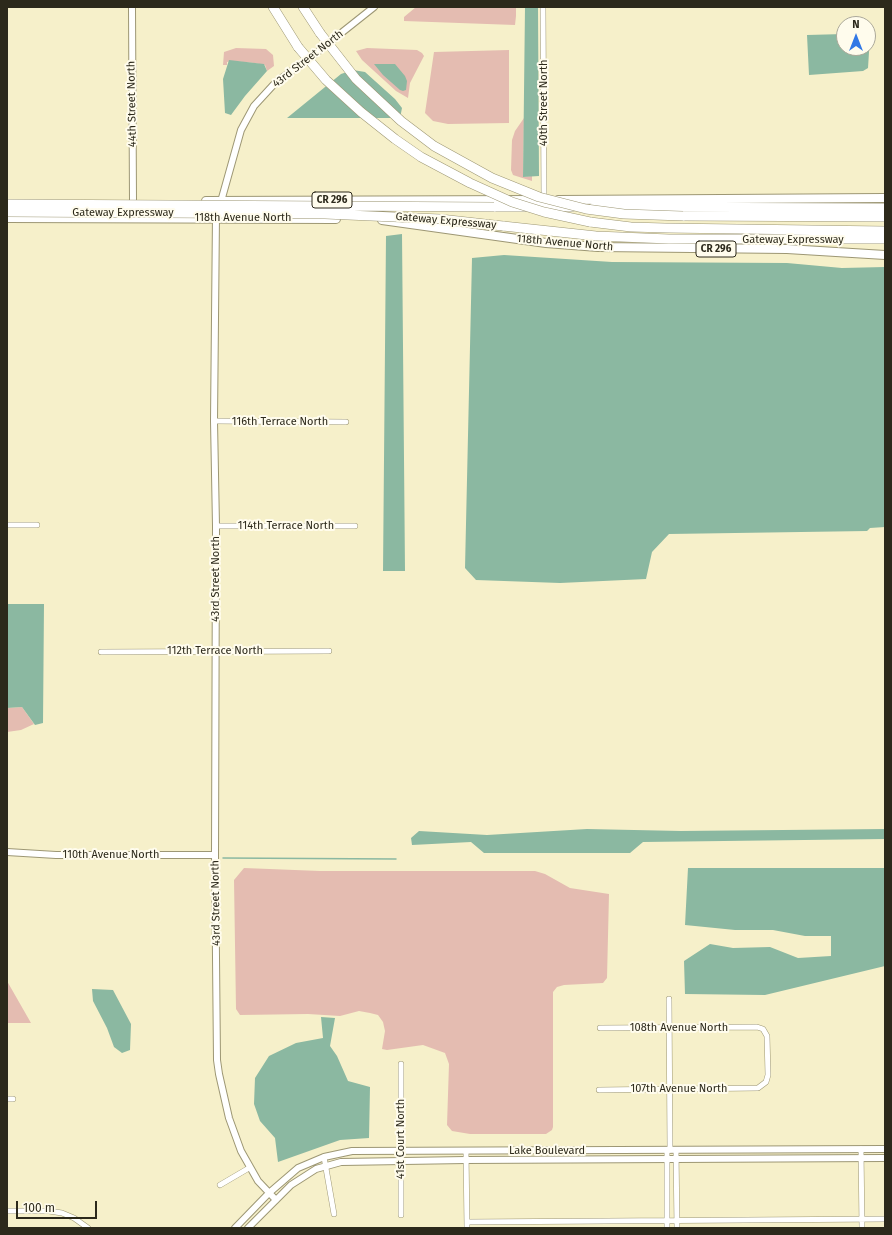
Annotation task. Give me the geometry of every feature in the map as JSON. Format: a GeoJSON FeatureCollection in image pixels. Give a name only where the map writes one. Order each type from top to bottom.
{"type":"FeatureCollection","features":[{"type":"Feature","properties":{"kind":"highway","name":"Gateway Expressway"},"geometry":{"type":"LineString","coordinates":[[273,7],[298,47],[326,80],[361,112],[394,139],[421,157],[470,183],[512,202],[544,212],[590,222],[631,227],[885,231]]}},
{"type":"Feature","properties":{"kind":"highway"},"geometry":{"type":"LineString","coordinates":[[303,7],[320,33],[356,79],[400,121],[434,146],[492,178],[539,197],[586,209],[630,214],[683,216],[885,216]]}},
{"type":"Feature","properties":{"kind":"highway","name":"Gateway Expressway"},"geometry":{"type":"LineString","coordinates":[[7,204],[885,208]]}},
{"type":"Feature","properties":{"kind":"highway","name":"Gateway Expressway"},"geometry":{"type":"LineString","coordinates":[[7,212],[325,214],[433,219],[596,236],[669,239],[885,239]]}},
{"type":"Feature","properties":{"kind":"main road","name":"118th Avenue North"},"geometry":{"type":"LineString","coordinates":[[7,200],[222,201],[885,198]]}},
{"type":"Feature","properties":{"kind":"main road","name":"118th Avenue North"},"geometry":{"type":"LineString","coordinates":[[7,218],[380,220],[539,242],[598,247],[787,249],[885,255]]}},
{"type":"Feature","properties":{"kind":"street","name":"44th Street North"},"geometry":{"type":"LineString","coordinates":[[132,7],[133,201]]}},
{"type":"Feature","properties":{"kind":"street","name":"43rd Street North"},"geometry":{"type":"LineString","coordinates":[[276,1200],[249,1168],[234,1133],[219,1074],[215,855],[215,218],[222,201],[242,130],[254,106],[276,82],[306,61],[374,7]]}},
{"type":"Feature","properties":{"kind":"street","name":"40th Street North"},"geometry":{"type":"LineString","coordinates":[[543,7],[544,200]]}},
{"type":"Feature","properties":{"kind":"street","name":"116th Terrace North"},"geometry":{"type":"LineString","coordinates":[[214,421],[346,422]]}},
{"type":"Feature","properties":{"kind":"street"},"geometry":{"type":"LineString","coordinates":[[7,525],[37,525]]}},
{"type":"Feature","properties":{"kind":"street","name":"114th Terrace North"},"geometry":{"type":"LineString","coordinates":[[216,526],[355,526]]}},
{"type":"Feature","properties":{"kind":"street","name":"112th Terrace North"},"geometry":{"type":"LineString","coordinates":[[101,652],[329,651]]}},
{"type":"Feature","properties":{"kind":"street","name":"110th Avenue North"},"geometry":{"type":"LineString","coordinates":[[7,852],[56,855],[215,855]]}},
{"type":"Feature","properties":{"kind":"street"},"geometry":{"type":"LineString","coordinates":[[667,1228],[667,1159],[671,1150],[669,999]]}},
{"type":"Feature","properties":{"kind":"street","name":"108th Avenue North"},"geometry":{"type":"LineString","coordinates":[[600,1028],[757,1027],[763,1029],[767,1036],[768,1079],[758,1088]]}},
{"type":"Feature","properties":{"kind":"street","name":"41st Court North"},"geometry":{"type":"LineString","coordinates":[[401,1064],[401,1215]]}},
{"type":"Feature","properties":{"kind":"street","name":"107th Avenue North"},"geometry":{"type":"LineString","coordinates":[[599,1090],[758,1088]]}},
{"type":"Feature","properties":{"kind":"street"},"geometry":{"type":"LineString","coordinates":[[861,1149],[862,1228]]}},
{"type":"Feature","properties":{"kind":"street","name":"Lake Boulevard"},"geometry":{"type":"LineString","coordinates":[[235,1228],[269,1193],[298,1168],[324,1157],[352,1151],[885,1149]]}},
{"type":"Feature","properties":{"kind":"street"},"geometry":{"type":"LineString","coordinates":[[671,1150],[676,1159],[677,1228]]}},
{"type":"Feature","properties":{"kind":"street"},"geometry":{"type":"LineString","coordinates":[[466,1151],[467,1228]]}},
{"type":"Feature","properties":{"kind":"street"},"geometry":{"type":"LineString","coordinates":[[324,1157],[334,1214]]}},
{"type":"Feature","properties":{"kind":"street","name":"Lake Boulevard"},"geometry":{"type":"LineString","coordinates":[[248,1228],[291,1185],[305,1175],[325,1166],[347,1162],[401,1160],[885,1158]]}},
{"type":"Feature","properties":{"kind":"street"},"geometry":{"type":"LineString","coordinates":[[220,1185],[249,1168]]}},
{"type":"Feature","properties":{"kind":"street"},"geometry":{"type":"LineString","coordinates":[[7,1211],[49,1211],[62,1213],[74,1218],[88,1228]]}},
{"type":"Feature","properties":{"kind":"street"},"geometry":{"type":"LineString","coordinates":[[466,1222],[885,1219]]}},
{"type":"Feature","properties":{"kind":"shaded area"},"geometry":{"type":"Polygon","coordinates":[[[416,7],[516,7],[515,25],[404,21],[404,17],[416,7]]]}},
{"type":"Feature","properties":{"kind":"shaded area"},"geometry":{"type":"Polygon","coordinates":[[[525,7],[538,7],[539,176],[523,177],[525,7]]]}},
{"type":"Feature","properties":{"kind":"shaded area"},"geometry":{"type":"Polygon","coordinates":[[[836,34],[836,56],[869,56],[868,68],[863,71],[809,75],[807,35],[836,34]]]}},
{"type":"Feature","properties":{"kind":"shaded area"},"geometry":{"type":"Polygon","coordinates":[[[236,48],[266,49],[273,55],[274,66],[267,71],[265,65],[254,63],[232,61],[227,62],[227,65],[223,65],[224,52],[236,48]]]}},
{"type":"Feature","properties":{"kind":"shaded area"},"geometry":{"type":"Polygon","coordinates":[[[367,48],[417,50],[422,53],[424,56],[410,83],[408,98],[396,91],[362,60],[356,51],[367,48]]]}},
{"type":"Feature","properties":{"kind":"shaded area"},"geometry":{"type":"Polygon","coordinates":[[[509,50],[509,123],[448,124],[433,121],[425,113],[434,52],[509,50]]]}},
{"type":"Feature","properties":{"kind":"shaded area"},"geometry":{"type":"Polygon","coordinates":[[[229,60],[264,64],[267,71],[231,115],[225,113],[223,79],[229,60]]]}},
{"type":"Feature","properties":{"kind":"shaded area"},"geometry":{"type":"Polygon","coordinates":[[[374,64],[395,64],[405,76],[407,81],[406,90],[400,90],[383,75],[374,64]]]}},
{"type":"Feature","properties":{"kind":"shaded area"},"geometry":{"type":"Polygon","coordinates":[[[353,70],[365,72],[395,99],[402,108],[400,118],[287,118],[341,74],[353,70]]]}},
{"type":"Feature","properties":{"kind":"shaded area"},"geometry":{"type":"Polygon","coordinates":[[[524,118],[523,177],[532,176],[532,181],[513,175],[511,170],[512,140],[515,131],[524,118]]]}},
{"type":"Feature","properties":{"kind":"shaded area"},"geometry":{"type":"Polygon","coordinates":[[[402,234],[405,571],[383,571],[386,236],[402,234]]]}},
{"type":"Feature","properties":{"kind":"shaded area"},"geometry":{"type":"Polygon","coordinates":[[[504,255],[612,262],[787,263],[842,268],[885,267],[885,527],[870,528],[867,531],[669,534],[652,552],[646,579],[560,583],[476,580],[465,568],[472,258],[504,255]]]}},
{"type":"Feature","properties":{"kind":"shaded area"},"geometry":{"type":"Polygon","coordinates":[[[7,604],[44,604],[43,723],[35,725],[22,707],[7,708],[7,604]]]}},
{"type":"Feature","properties":{"kind":"shaded area"},"geometry":{"type":"Polygon","coordinates":[[[22,707],[34,724],[21,730],[7,732],[7,708],[22,707]]]}},
{"type":"Feature","properties":{"kind":"shaded area"},"geometry":{"type":"Polygon","coordinates":[[[587,829],[681,831],[885,829],[885,839],[643,842],[630,853],[484,853],[471,842],[412,845],[411,838],[419,831],[487,835],[587,829]]]}},
{"type":"Feature","properties":{"kind":"shaded area"},"geometry":{"type":"Polygon","coordinates":[[[244,868],[320,871],[535,871],[545,874],[570,888],[609,894],[607,978],[603,983],[564,985],[557,987],[553,992],[552,1130],[546,1134],[470,1134],[452,1131],[447,1125],[449,1064],[445,1053],[423,1045],[387,1050],[382,1049],[385,1031],[383,1022],[378,1015],[359,1011],[340,1016],[308,1014],[240,1015],[236,1009],[234,880],[244,868]]]}},
{"type":"Feature","properties":{"kind":"shaded area"},"geometry":{"type":"Polygon","coordinates":[[[688,868],[885,868],[885,966],[765,995],[685,994],[684,961],[710,944],[733,948],[770,947],[798,958],[831,956],[831,936],[805,936],[773,930],[735,930],[685,925],[688,868]]]}},
{"type":"Feature","properties":{"kind":"shaded area"},"geometry":{"type":"Polygon","coordinates":[[[7,981],[31,1023],[7,1023],[7,981]]]}},
{"type":"Feature","properties":{"kind":"shaded area"},"geometry":{"type":"Polygon","coordinates":[[[92,989],[113,990],[131,1024],[130,1050],[122,1053],[114,1047],[107,1028],[93,1001],[92,989]]]}},
{"type":"Feature","properties":{"kind":"shaded area"},"geometry":{"type":"Polygon","coordinates":[[[321,1017],[335,1018],[330,1046],[337,1056],[348,1081],[370,1087],[369,1138],[340,1140],[278,1162],[275,1138],[260,1121],[254,1104],[255,1078],[269,1056],[296,1043],[323,1038],[321,1017]]]}},
{"type":"Feature","properties":{"kind":"waterway"},"geometry":{"type":"LineString","coordinates":[[223,858],[396,859]]}}]}
